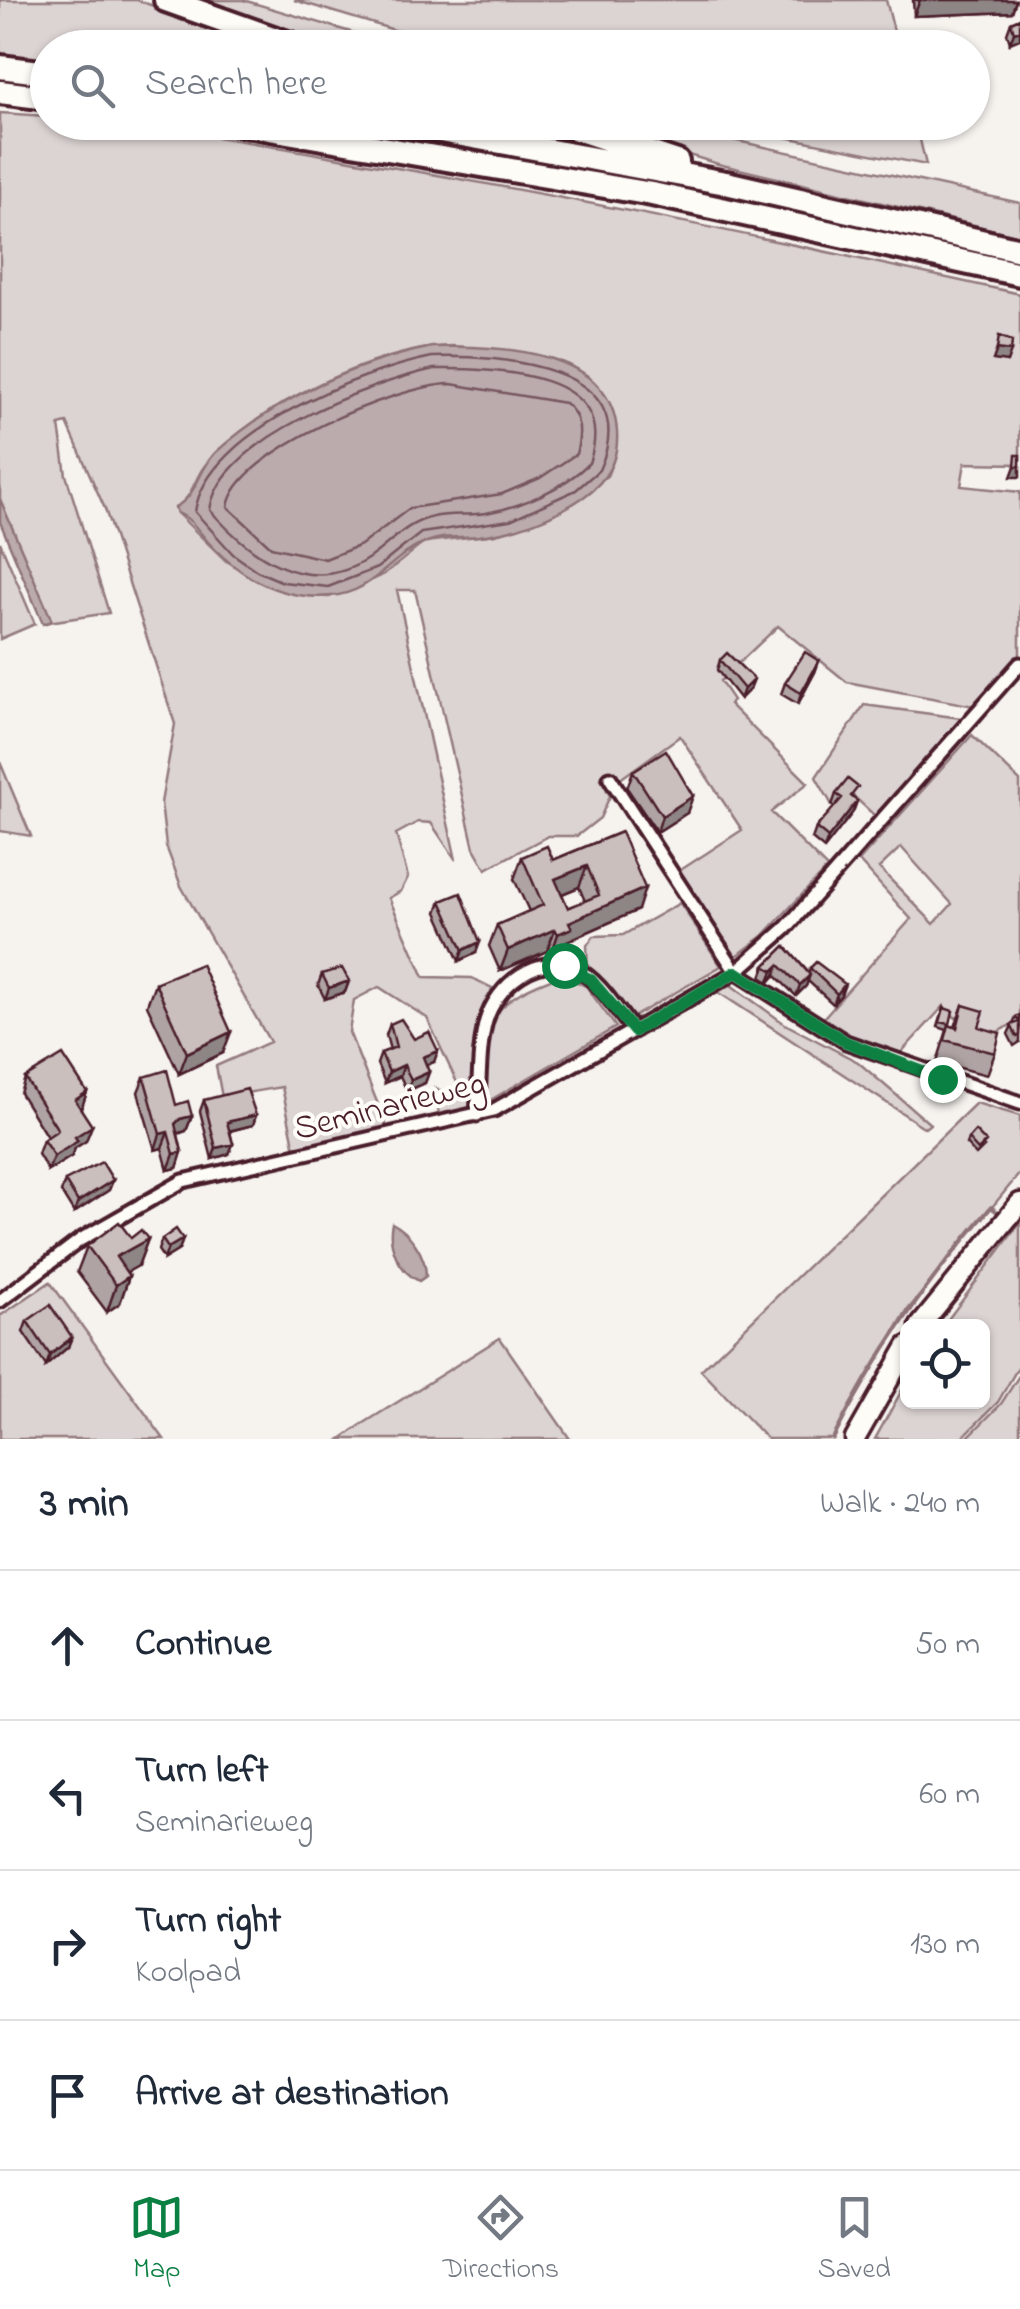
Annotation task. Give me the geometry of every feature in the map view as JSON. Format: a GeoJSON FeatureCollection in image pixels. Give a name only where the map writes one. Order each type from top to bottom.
{"type":"FeatureCollection","features":[{"type":"Feature","properties":{"kind":"highway"},"geometry":{"type":"LineString","coordinates":[[166,0],[250,30]]}},
{"type":"Feature","properties":{"kind":"highway"},"geometry":{"type":"LineString","coordinates":[[0,67],[30,70]]}},
{"type":"Feature","properties":{"kind":"highway"},"geometry":{"type":"LineString","coordinates":[[0,92],[30,98]]}},
{"type":"Feature","properties":{"kind":"highway"},"geometry":{"type":"LineString","coordinates":[[0,105],[30,102]]}},
{"type":"Feature","properties":{"kind":"highway"},"geometry":{"type":"LineString","coordinates":[[336,140],[634,190],[1020,274]]}},
{"type":"Feature","properties":{"kind":"highway"},"geometry":{"type":"LineString","coordinates":[[492,140],[726,182],[1020,250]]}},
{"type":"Feature","properties":{"kind":"highway"},"geometry":{"type":"LineString","coordinates":[[607,140],[726,182]]}},
{"type":"Feature","properties":{"kind":"street","name":"Seminarieweg"},"geometry":{"type":"LineString","coordinates":[[0,1301],[80,1240],[183,1181],[494,1110],[736,972],[786,928],[1020,664]]}},
{"type":"Feature","properties":{"kind":"street"},"geometry":{"type":"LineString","coordinates":[[610,778],[736,972],[846,1042],[1020,1102]]}},
{"type":"Feature","properties":{"kind":"street"},"geometry":{"type":"LineString","coordinates":[[477,1114],[486,1022],[497,998],[530,968],[564,965],[578,969],[634,1031]]}},
{"type":"Feature","properties":{"kind":"street"},"geometry":{"type":"LineString","coordinates":[[926,1319],[1020,1203]]}},
{"type":"Feature","properties":{"kind":"street"},"geometry":{"type":"LineString","coordinates":[[855,1439],[900,1360]]}},
{"type":"Feature","properties":{"kind":"shaded area"},"geometry":{"type":"Polygon","coordinates":[[[0,0],[137,0],[219,30],[30,30],[30,67],[0,63],[0,0]]]}},
{"type":"Feature","properties":{"kind":"shaded area"},"geometry":{"type":"Polygon","coordinates":[[[185,0],[243,0],[344,30],[260,30],[185,0]]]}},
{"type":"Feature","properties":{"kind":"shaded area"},"geometry":{"type":"Polygon","coordinates":[[[294,0],[886,0],[894,30],[394,30],[294,0]]]}},
{"type":"Feature","properties":{"kind":"shaded area"},"geometry":{"type":"Polygon","coordinates":[[[0,113],[30,115],[30,140],[232,140],[700,225],[1020,294],[1020,464],[965,463],[961,486],[1020,492],[1020,655],[979,707],[847,682],[778,626],[720,681],[733,700],[729,704],[808,783],[771,812],[827,868],[763,936],[733,959],[676,873],[742,830],[680,736],[616,782],[610,774],[601,779],[610,796],[600,818],[577,836],[548,836],[486,869],[474,848],[415,590],[397,590],[456,860],[431,823],[418,822],[396,834],[408,877],[401,891],[389,898],[424,977],[472,978],[492,988],[477,1034],[469,1108],[439,1115],[435,1088],[446,1094],[460,1089],[427,1018],[379,987],[354,1000],[349,1032],[387,1127],[295,1149],[282,1087],[222,1097],[216,1066],[270,1042],[181,886],[166,846],[161,803],[175,724],[105,509],[67,423],[59,425],[66,475],[109,613],[48,622],[0,511],[0,113]],[[452,346],[421,349],[388,357],[319,384],[255,421],[228,442],[206,464],[186,499],[175,507],[177,513],[226,561],[307,596],[329,597],[383,575],[425,542],[495,534],[536,521],[607,476],[612,459],[612,430],[608,403],[596,384],[578,369],[530,354],[452,346]]]}},
{"type":"Feature","properties":{"kind":"shaded area"},"geometry":{"type":"Polygon","coordinates":[[[538,140],[569,140],[606,151],[538,140]]]}},
{"type":"Feature","properties":{"kind":"shaded area"},"geometry":{"type":"Polygon","coordinates":[[[640,140],[733,140],[1020,203],[1020,236],[718,164],[640,140]]]}},
{"type":"Feature","properties":{"kind":"shaded area"},"geometry":{"type":"Polygon","coordinates":[[[800,140],[920,140],[926,165],[800,140]]]}},
{"type":"Feature","properties":{"kind":"shaded area"},"geometry":{"type":"Polygon","coordinates":[[[0,542],[35,624],[0,639],[0,542]]]}},
{"type":"Feature","properties":{"kind":"shaded area"},"geometry":{"type":"Polygon","coordinates":[[[864,705],[968,719],[876,817],[847,790],[832,805],[816,777],[864,705]]]}},
{"type":"Feature","properties":{"kind":"shaded area"},"geometry":{"type":"Polygon","coordinates":[[[972,735],[1020,781],[1020,1020],[984,1039],[968,1013],[956,1018],[943,1007],[896,1058],[818,1024],[911,919],[859,861],[972,735]],[[901,847],[879,868],[934,924],[952,904],[901,847]]]}},
{"type":"Feature","properties":{"kind":"shaded area"},"geometry":{"type":"Polygon","coordinates":[[[0,762],[31,836],[0,831],[0,762]]]}},
{"type":"Feature","properties":{"kind":"shaded area"},"geometry":{"type":"Polygon","coordinates":[[[680,903],[721,966],[628,1020],[588,972],[587,945],[594,936],[623,935],[680,903]]]}},
{"type":"Feature","properties":{"kind":"shaded area"},"geometry":{"type":"Polygon","coordinates":[[[562,975],[586,986],[616,1027],[482,1105],[485,1055],[493,1021],[515,996],[562,975]]]}},
{"type":"Feature","properties":{"kind":"shaded area"},"geometry":{"type":"Polygon","coordinates":[[[728,983],[785,1024],[858,1062],[930,1124],[925,1128],[715,990],[728,983]]]}},
{"type":"Feature","properties":{"kind":"shaded area"},"geometry":{"type":"Polygon","coordinates":[[[976,1103],[1020,1116],[1020,1173],[900,1319],[832,1439],[767,1439],[701,1370],[976,1103]]]}},
{"type":"Feature","properties":{"kind":"shaded area"},"geometry":{"type":"Polygon","coordinates":[[[1020,1223],[1020,1364],[998,1402],[961,1439],[875,1439],[900,1394],[900,1409],[990,1409],[990,1319],[948,1319],[1020,1223]]]}},
{"type":"Feature","properties":{"kind":"shaded area"},"geometry":{"type":"Polygon","coordinates":[[[50,1282],[164,1439],[0,1439],[0,1316],[50,1282]]]}},
{"type":"Feature","properties":{"kind":"shaded area"},"geometry":{"type":"Polygon","coordinates":[[[500,1338],[570,1439],[341,1439],[361,1425],[500,1338]]]}},
{"type":"Feature","properties":{"kind":"shaded area"},"geometry":{"type":"Polygon","coordinates":[[[1020,1374],[1020,1439],[966,1439],[1001,1404],[1020,1374]]]}},
{"type":"Feature","properties":{"kind":"water"},"geometry":{"type":"Polygon","coordinates":[[[432,347],[487,348],[547,357],[595,383],[610,404],[617,432],[614,460],[600,483],[573,504],[521,527],[427,542],[362,587],[329,596],[292,594],[253,579],[230,563],[191,522],[177,513],[175,507],[188,496],[216,452],[264,415],[345,373],[432,347]]]}},
{"type":"Feature","properties":{"kind":"water"},"geometry":{"type":"Polygon","coordinates":[[[0,499],[52,621],[43,624],[0,522],[0,499]]]}},
{"type":"Feature","properties":{"kind":"water"},"geometry":{"type":"Polygon","coordinates":[[[392,1223],[405,1232],[420,1252],[426,1276],[419,1281],[396,1256],[391,1240],[392,1223]]]}},
{"type":"Feature","properties":{"kind":"building"},"geometry":{"type":"Polygon","coordinates":[[[1020,18],[1020,30],[1014,32],[1011,22],[1020,18]]]}},
{"type":"Feature","properties":{"kind":"building"},"geometry":{"type":"Polygon","coordinates":[[[999,336],[1012,341],[1011,351],[997,349],[999,336]]]}},
{"type":"Feature","properties":{"kind":"building"},"geometry":{"type":"Polygon","coordinates":[[[805,652],[819,661],[801,693],[785,683],[805,652]]]}},
{"type":"Feature","properties":{"kind":"building"},"geometry":{"type":"Polygon","coordinates":[[[727,653],[754,679],[744,689],[720,660],[727,653]]]}},
{"type":"Feature","properties":{"kind":"building"},"geometry":{"type":"Polygon","coordinates":[[[666,750],[693,796],[662,816],[633,771],[666,750]]]}},
{"type":"Feature","properties":{"kind":"building"},"geometry":{"type":"Polygon","coordinates":[[[848,779],[858,787],[851,796],[857,801],[828,838],[816,828],[842,798],[836,794],[848,779]]]}},
{"type":"Feature","properties":{"kind":"building"},"geometry":{"type":"Polygon","coordinates":[[[621,832],[645,888],[569,922],[572,928],[558,934],[555,929],[508,950],[497,925],[543,905],[522,857],[547,846],[553,860],[621,832]],[[587,866],[555,879],[568,908],[599,895],[587,866]]]}},
{"type":"Feature","properties":{"kind":"building"},"geometry":{"type":"Polygon","coordinates":[[[461,893],[480,942],[463,950],[441,901],[461,893]]]}},
{"type":"Feature","properties":{"kind":"building"},"geometry":{"type":"Polygon","coordinates":[[[785,946],[810,975],[800,985],[779,965],[773,971],[765,966],[785,946]]]}},
{"type":"Feature","properties":{"kind":"building"},"geometry":{"type":"Polygon","coordinates":[[[816,962],[845,984],[837,994],[810,968],[816,962]]]}},
{"type":"Feature","properties":{"kind":"building"},"geometry":{"type":"Polygon","coordinates":[[[201,964],[231,1032],[187,1053],[155,983],[201,964]]]}},
{"type":"Feature","properties":{"kind":"building"},"geometry":{"type":"Polygon","coordinates":[[[342,968],[349,981],[329,988],[322,974],[342,968]]]}},
{"type":"Feature","properties":{"kind":"building"},"geometry":{"type":"Polygon","coordinates":[[[963,1005],[984,1011],[979,1027],[1000,1033],[995,1053],[945,1040],[949,1025],[957,1028],[963,1005]]]}},
{"type":"Feature","properties":{"kind":"building"},"geometry":{"type":"Polygon","coordinates":[[[944,1008],[953,1011],[950,1024],[940,1022],[944,1008]]]}},
{"type":"Feature","properties":{"kind":"building"},"geometry":{"type":"Polygon","coordinates":[[[1020,1015],[1017,1037],[1011,1025],[1019,1022],[1016,1017],[1020,1015]]]}},
{"type":"Feature","properties":{"kind":"building"},"geometry":{"type":"Polygon","coordinates":[[[401,1019],[414,1039],[429,1032],[438,1051],[423,1057],[429,1072],[411,1080],[404,1065],[389,1072],[381,1053],[396,1047],[390,1024],[401,1019]]]}},
{"type":"Feature","properties":{"kind":"building"},"geometry":{"type":"Polygon","coordinates":[[[63,1055],[87,1092],[75,1100],[92,1126],[75,1137],[78,1141],[54,1156],[43,1140],[58,1130],[25,1078],[63,1055]]]}},
{"type":"Feature","properties":{"kind":"building"},"geometry":{"type":"Polygon","coordinates":[[[167,1070],[176,1105],[188,1101],[192,1116],[175,1124],[182,1152],[174,1154],[168,1132],[160,1134],[144,1077],[167,1070]]]}},
{"type":"Feature","properties":{"kind":"building"},"geometry":{"type":"Polygon","coordinates":[[[247,1089],[256,1115],[227,1122],[233,1144],[216,1148],[204,1100],[247,1089]]]}},
{"type":"Feature","properties":{"kind":"building"},"geometry":{"type":"Polygon","coordinates":[[[975,1131],[986,1142],[978,1150],[968,1139],[975,1131]]]}},
{"type":"Feature","properties":{"kind":"building"},"geometry":{"type":"Polygon","coordinates":[[[102,1162],[113,1180],[78,1202],[65,1181],[102,1162]]]}},
{"type":"Feature","properties":{"kind":"building"},"geometry":{"type":"Polygon","coordinates":[[[119,1222],[131,1238],[141,1230],[148,1239],[116,1257],[129,1276],[116,1285],[87,1246],[119,1222]]]}},
{"type":"Feature","properties":{"kind":"building"},"geometry":{"type":"Polygon","coordinates":[[[176,1229],[183,1239],[168,1248],[162,1239],[176,1229]]]}},
{"type":"Feature","properties":{"kind":"building"},"geometry":{"type":"Polygon","coordinates":[[[50,1305],[72,1337],[50,1355],[27,1321],[50,1305]]]}},
{"type":"Feature","properties":{"kind":"waterway"},"geometry":{"type":"LineString","coordinates":[[833,1439],[867,1377],[925,1290],[991,1207],[1001,1215]]}},
{"type":"Feature","properties":{"kind":"route"},"geometry":{"type":"LineString","coordinates":[[564,965],[578,969],[591,980],[634,1031],[736,972],[846,1042],[942,1079]]}}]}
